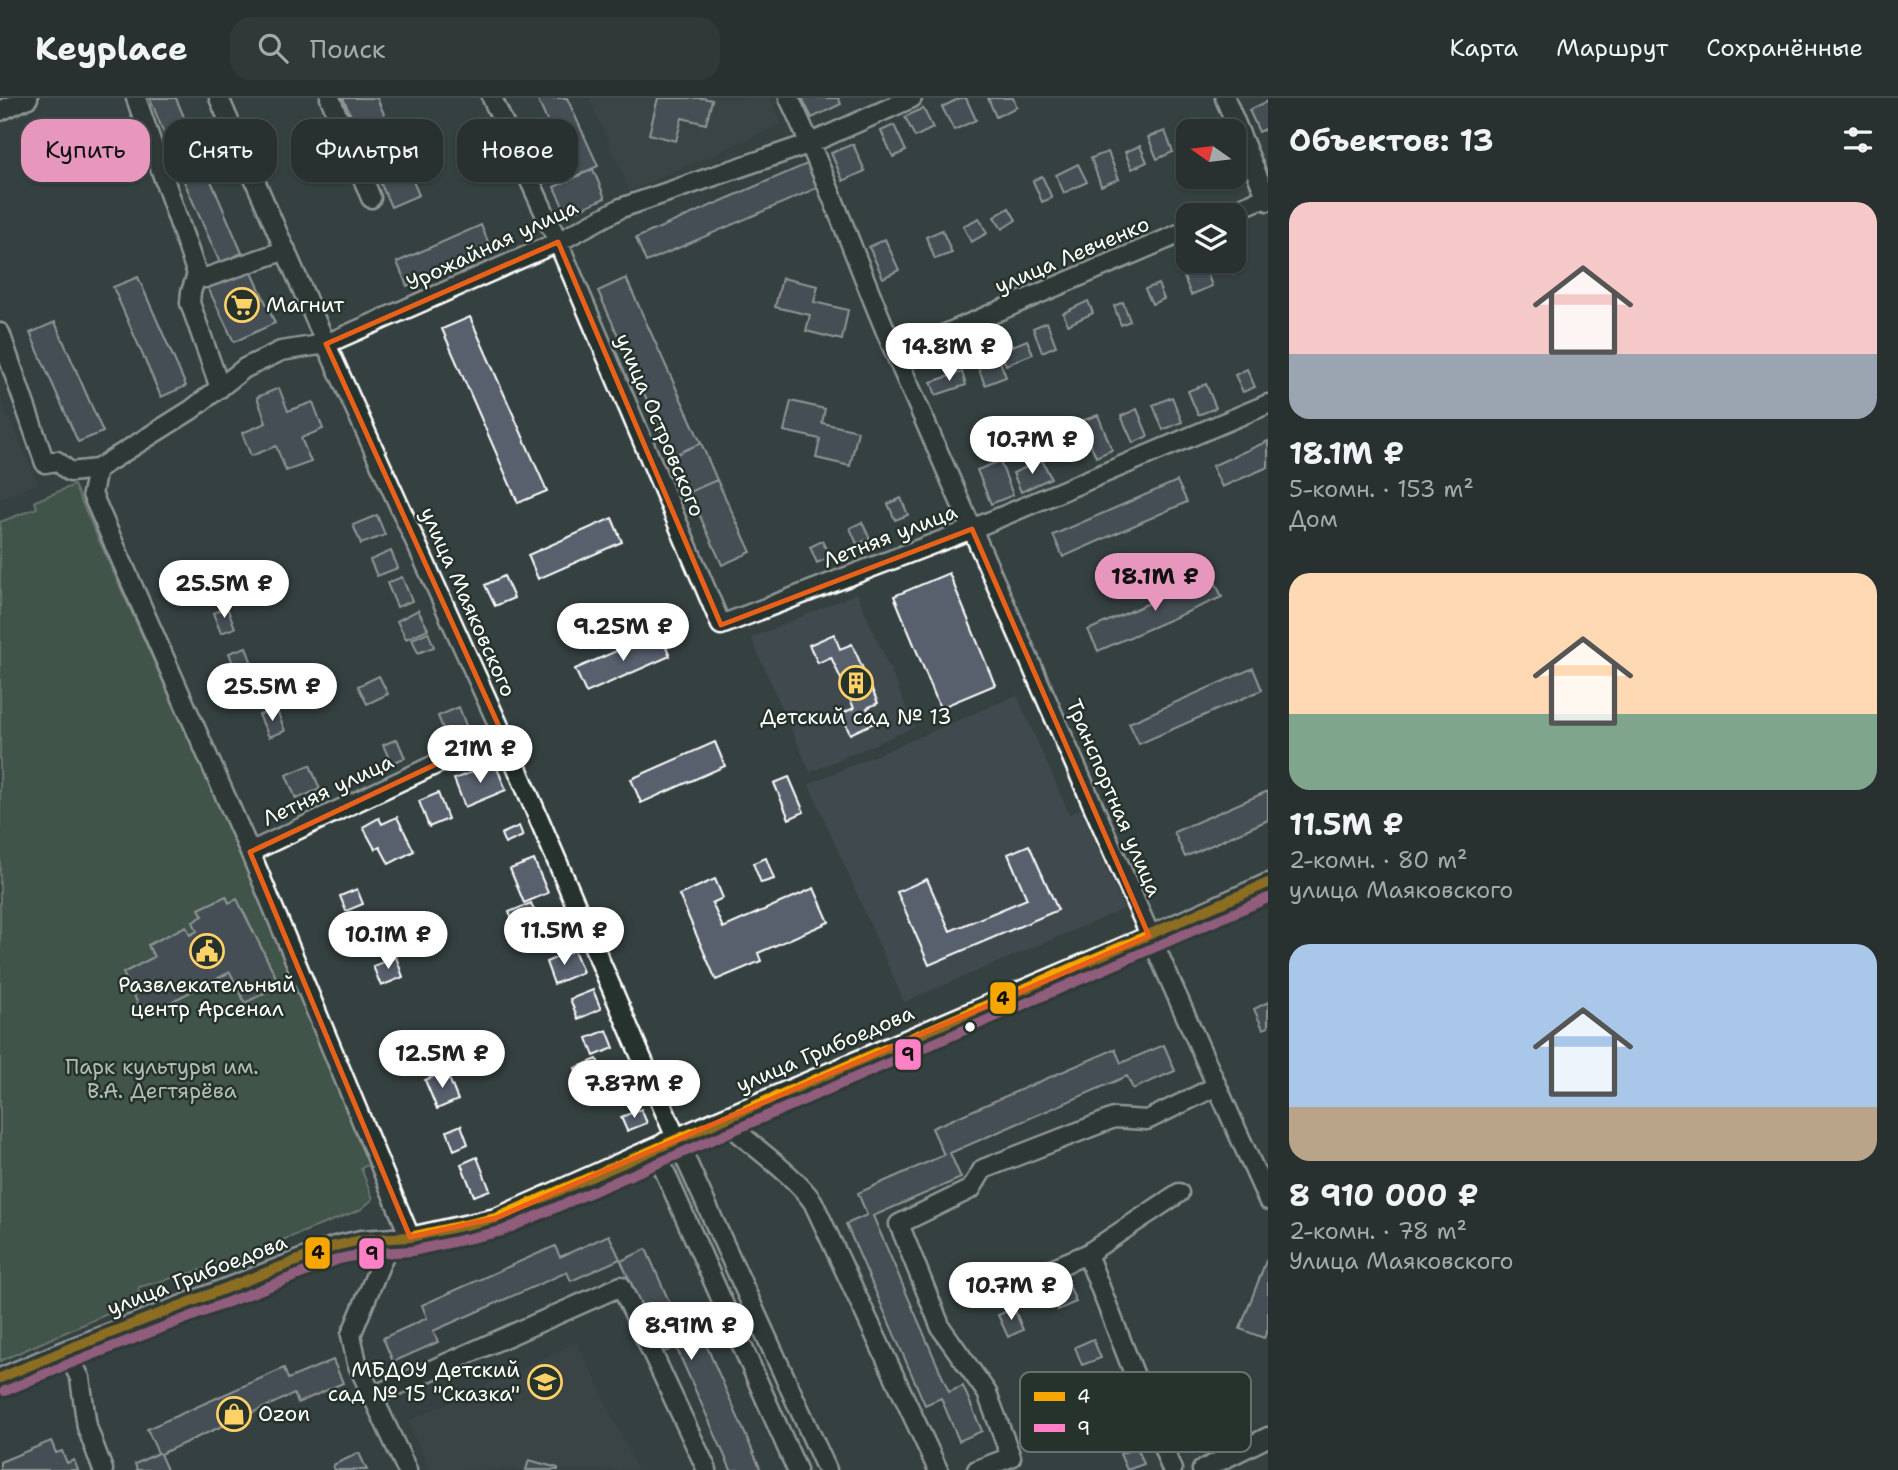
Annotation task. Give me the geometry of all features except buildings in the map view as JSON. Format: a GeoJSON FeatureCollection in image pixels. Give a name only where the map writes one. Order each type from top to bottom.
{"type":"FeatureCollection","features":[{"type":"Feature","properties":{"kind":"street"},"geometry":{"type":"LineString","coordinates":[[0,111],[28,98]]}},
{"type":"Feature","properties":{"kind":"street"},"geometry":{"type":"LineString","coordinates":[[135,98],[197,274],[190,303],[219,388]]}},
{"type":"Feature","properties":{"kind":"street","name":"улица Маяковского"},"geometry":{"type":"LineString","coordinates":[[219,98],[326,344],[502,733],[671,1140],[827,1470]]}},
{"type":"Feature","properties":{"kind":"street"},"geometry":{"type":"LineString","coordinates":[[330,98],[372,198]]}},
{"type":"Feature","properties":{"kind":"street","name":"улица Островского"},"geometry":{"type":"LineString","coordinates":[[492,98],[558,242],[721,625]]}},
{"type":"Feature","properties":{"kind":"street","name":"Транспортная улица"},"geometry":{"type":"LineString","coordinates":[[789,98],[811,143],[896,355],[1149,936],[1268,1200]]}},
{"type":"Feature","properties":{"kind":"street","name":"Урожайная улица"},"geometry":{"type":"LineString","coordinates":[[97,468],[191,410],[245,368],[281,351],[326,344],[558,242],[621,208],[811,143],[912,98]]}},
{"type":"Feature","properties":{"kind":"street"},"geometry":{"type":"LineString","coordinates":[[1225,98],[1267,199],[1246,207]]}},
{"type":"Feature","properties":{"kind":"street","name":"улица Левченко"},"geometry":{"type":"LineString","coordinates":[[896,355],[1176,235]]}},
{"type":"Feature","properties":{"kind":"street"},"geometry":{"type":"LineString","coordinates":[[197,274],[205,278],[286,250]]}},
{"type":"Feature","properties":{"kind":"street"},"geometry":{"type":"LineString","coordinates":[[0,333],[45,463],[57,461],[70,472],[97,468],[92,494],[250,852],[410,1237]]}},
{"type":"Feature","properties":{"kind":"street","name":"Летняя улица"},"geometry":{"type":"LineString","coordinates":[[721,625],[972,528],[1268,404]]}},
{"type":"Feature","properties":{"kind":"street","name":"Летняя улица"},"geometry":{"type":"LineString","coordinates":[[250,852],[502,733]]}},
{"type":"Feature","properties":{"kind":"street","name":"улица Грибоедова"},"geometry":{"type":"LineString","coordinates":[[0,1378],[65,1350],[335,1246],[361,1240],[410,1237],[496,1218],[1268,883]]}},
{"type":"Feature","properties":{"kind":"street"},"geometry":{"type":"LineString","coordinates":[[977,1470],[1011,1457],[987,1393],[941,1328],[900,1224],[971,1189],[983,1169],[1114,1118],[1147,1121],[1217,1086]]}},
{"type":"Feature","properties":{"kind":"street"},"geometry":{"type":"LineString","coordinates":[[723,1118],[738,1134],[801,1185],[813,1202],[938,1470]]}},
{"type":"Feature","properties":{"kind":"street"},"geometry":{"type":"LineString","coordinates":[[671,1140],[661,1163],[797,1470]]}},
{"type":"Feature","properties":{"kind":"street"},"geometry":{"type":"LineString","coordinates":[[984,1297],[1087,1254],[1179,1193]]}},
{"type":"Feature","properties":{"kind":"street"},"geometry":{"type":"LineString","coordinates":[[391,1238],[351,1335],[357,1363],[407,1470]]}},
{"type":"Feature","properties":{"kind":"street"},"geometry":{"type":"LineString","coordinates":[[1087,1254],[1133,1372]]}},
{"type":"Feature","properties":{"kind":"street"},"geometry":{"type":"LineString","coordinates":[[373,1396],[621,1286],[707,1470]]}},
{"type":"Feature","properties":{"kind":"street"},"geometry":{"type":"LineString","coordinates":[[65,1350],[80,1378],[87,1427],[103,1470]]}},
{"type":"Feature","properties":{"kind":"street"},"geometry":{"type":"LineString","coordinates":[[1251,1446],[1268,1437]]}},
{"type":"Feature","properties":{"kind":"street"},"geometry":{"type":"LineString","coordinates":[[1165,1452],[1172,1470]]}},
{"type":"Feature","properties":{"kind":"street"},"geometry":{"type":"LineString","coordinates":[[1202,1470],[1238,1452]]}},
{"type":"Feature","properties":{"kind":"highlighted area"},"geometry":{"type":"Polygon","coordinates":[[[558,242],[721,625],[972,529],[1149,936],[496,1218],[410,1237],[250,852],[502,733],[326,344],[558,242]]]}},
{"type":"Feature","properties":{"kind":"shaded area"},"geometry":{"type":"Polygon","coordinates":[[[589,98],[771,98],[782,124],[630,191],[589,98]]]}},
{"type":"Feature","properties":{"kind":"shaded area"},"geometry":{"type":"Polygon","coordinates":[[[0,397],[38,483],[0,499],[0,397]]]}},
{"type":"Feature","properties":{"kind":"shaded area"},"geometry":{"type":"Polygon","coordinates":[[[857,593],[915,727],[810,772],[751,638],[857,593]]]}},
{"type":"Feature","properties":{"kind":"shaded area"},"geometry":{"type":"Polygon","coordinates":[[[1017,695],[1069,814],[1081,809],[1124,909],[904,1002],[809,784],[1017,695]]]}},
{"type":"Feature","properties":{"kind":"shaded area","name":"МБДОУ Детский сад № 15 \"Сказка\""},"geometry":{"type":"Polygon","coordinates":[[[578,1342],[638,1470],[430,1470],[407,1422],[578,1342]]]}},
{"type":"Feature","properties":{"kind":"green space","name":"Парк культуры им. В.А. Дегтярёва"},"geometry":{"type":"Polygon","coordinates":[[[74,485],[247,867],[375,1162],[361,1168],[373,1199],[360,1210],[216,1266],[139,1287],[137,1301],[0,1361],[0,522],[37,508],[35,501],[74,485]]]}},
{"type":"Feature","properties":{"kind":"transit line","name":"4"},"geometry":{"type":"LineString","coordinates":[[0,1378],[335,1246],[361,1240],[410,1237],[496,1218],[1268,883]]}},
{"type":"Feature","properties":{"kind":"transit line","name":"9"},"geometry":{"type":"LineString","coordinates":[[5,1391],[339,1259],[363,1254],[412,1251],[502,1231],[1268,898]]}},
{"type":"Feature","properties":{"kind":"place","name":"Магнит"},"geometry":{"type":"Point","coordinates":[242,305]}},
{"type":"Feature","properties":{"kind":"place","name":"Детский сад № 13"},"geometry":{"type":"Point","coordinates":[856,683]}},
{"type":"Feature","properties":{"kind":"place","name":"Развлекательный центр Арсенал"},"geometry":{"type":"Point","coordinates":[207,951]}},
{"type":"Feature","properties":{"kind":"place","name":"МБДОУ Детский сад № 15 \"Сказка\""},"geometry":{"type":"Point","coordinates":[545,1382]}},
{"type":"Feature","properties":{"kind":"place","name":"Ozon"},"geometry":{"type":"Point","coordinates":[234,1414]}}]}
